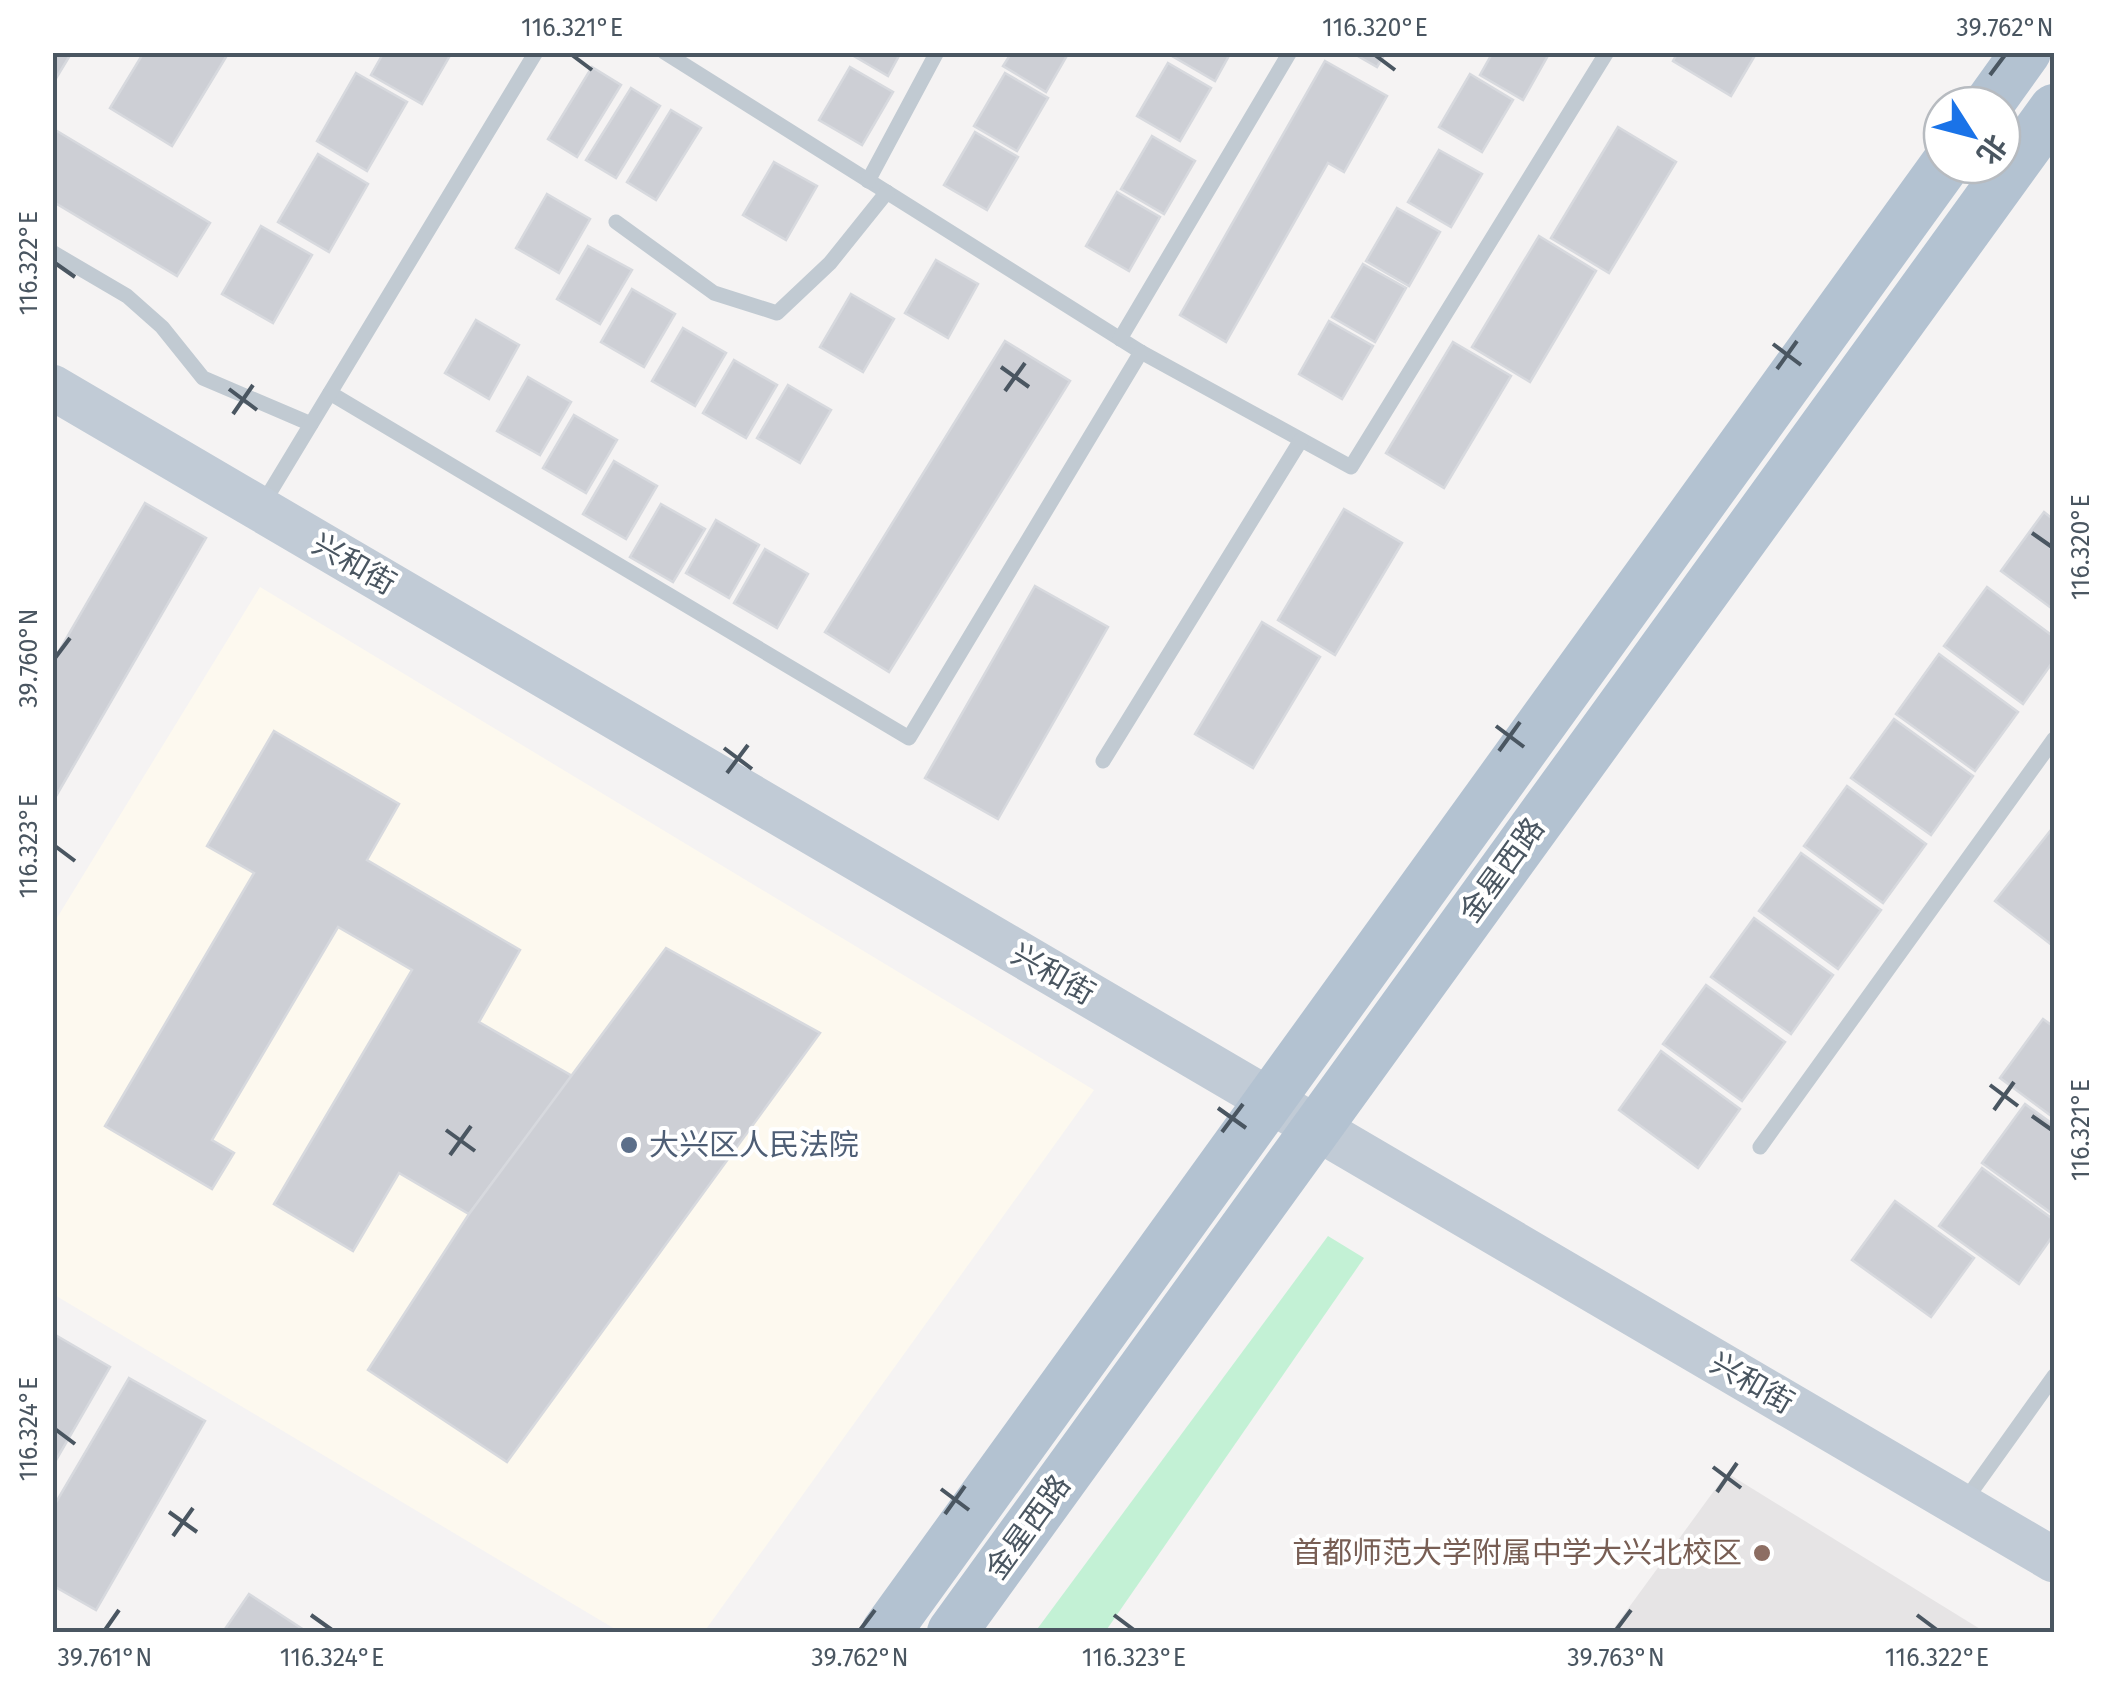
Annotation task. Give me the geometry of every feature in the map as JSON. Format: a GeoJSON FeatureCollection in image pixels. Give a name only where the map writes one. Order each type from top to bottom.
{"type":"FeatureCollection","features":[{"type":"Feature","properties":{"kind":"main road"},"geometry":{"type":"LineString","coordinates":[[2002,85],[2026,52]]}},
{"type":"Feature","properties":{"kind":"main road","name":"金星西路"},"geometry":{"type":"LineString","coordinates":[[952,1632],[2054,109]]}},
{"type":"Feature","properties":{"kind":"main road","name":"金星西路"},"geometry":{"type":"LineString","coordinates":[[886,1632],[1931,185]]}},
{"type":"Feature","properties":{"kind":"street","name":"兴和街"},"geometry":{"type":"LineString","coordinates":[[52,387],[2054,1560]]}},
{"type":"Feature","properties":{"kind":"lane"},"geometry":{"type":"LineString","coordinates":[[260,509],[536,52]]}},
{"type":"Feature","properties":{"kind":"lane"},"geometry":{"type":"LineString","coordinates":[[664,52],[1141,352],[1351,468],[1607,52]]}},
{"type":"Feature","properties":{"kind":"lane"},"geometry":{"type":"LineString","coordinates":[[868,181],[936,52]]}},
{"type":"Feature","properties":{"kind":"lane"},"geometry":{"type":"LineString","coordinates":[[1120,339],[1290,52]]}},
{"type":"Feature","properties":{"kind":"lane"},"geometry":{"type":"LineString","coordinates":[[616,222],[714,293],[777,313],[830,263],[886,192]]}},
{"type":"Feature","properties":{"kind":"lane"},"geometry":{"type":"LineString","coordinates":[[52,252],[128,296],[162,327],[203,378],[311,424]]}},
{"type":"Feature","properties":{"kind":"lane"},"geometry":{"type":"LineString","coordinates":[[330,393],[909,738],[1141,352]]}},
{"type":"Feature","properties":{"kind":"lane"},"geometry":{"type":"LineString","coordinates":[[1104,761],[1301,440]]}},
{"type":"Feature","properties":{"kind":"lane"},"geometry":{"type":"LineString","coordinates":[[1760,1147],[2054,739]]}},
{"type":"Feature","properties":{"kind":"lane"},"geometry":{"type":"LineString","coordinates":[[1961,1505],[2054,1376]]}},
{"type":"Feature","properties":{"kind":"shaded area","name":"大兴区人民法院"},"geometry":{"type":"Polygon","coordinates":[[[260,587],[1094,1090],[704,1632],[620,1632],[53,1294],[52,926],[260,587]]]}},
{"type":"Feature","properties":{"kind":"shaded area","name":"首都师范大学附属中学大兴北校区"},"geometry":{"type":"Polygon","coordinates":[[[1727,1473],[1985,1632],[1611,1632],[1727,1473]]]}},
{"type":"Feature","properties":{"kind":"green space"},"geometry":{"type":"Polygon","coordinates":[[[1328,1236],[1364,1258],[1105,1632],[1035,1632],[1328,1236]]]}},
{"type":"Feature","properties":{"kind":"building"},"geometry":{"type":"Polygon","coordinates":[[[52,52],[72,52],[52,85],[52,52]]]}},
{"type":"Feature","properties":{"kind":"building"},"geometry":{"type":"Polygon","coordinates":[[[144,52],[229,52],[172,146],[110,108],[144,52]]]}},
{"type":"Feature","properties":{"kind":"building"},"geometry":{"type":"Polygon","coordinates":[[[384,52],[452,52],[422,104],[371,75],[384,52]]]}},
{"type":"Feature","properties":{"kind":"building"},"geometry":{"type":"Polygon","coordinates":[[[847,52],[901,52],[888,76],[847,52]]]}},
{"type":"Feature","properties":{"kind":"building"},"geometry":{"type":"Polygon","coordinates":[[[1012,52],[1069,52],[1046,92],[1003,66],[1012,52]]]}},
{"type":"Feature","properties":{"kind":"building"},"geometry":{"type":"Polygon","coordinates":[[[1174,52],[1231,52],[1215,81],[1172,56],[1174,52]]]}},
{"type":"Feature","properties":{"kind":"building"},"geometry":{"type":"Polygon","coordinates":[[[1351,52],[1386,52],[1377,67],[1351,52]]]}},
{"type":"Feature","properties":{"kind":"building"},"geometry":{"type":"Polygon","coordinates":[[[1493,52],[1550,52],[1523,100],[1480,75],[1493,52]]]}},
{"type":"Feature","properties":{"kind":"building"},"geometry":{"type":"Polygon","coordinates":[[[1678,52],[1757,52],[1731,96],[1673,61],[1678,52]]]}},
{"type":"Feature","properties":{"kind":"building"},"geometry":{"type":"Polygon","coordinates":[[[1325,61],[1387,96],[1344,172],[1328,163],[1226,342],[1180,315],[1325,61]]]}},
{"type":"Feature","properties":{"kind":"building"},"geometry":{"type":"Polygon","coordinates":[[[1168,63],[1211,88],[1180,141],[1137,116],[1168,63]]]}},
{"type":"Feature","properties":{"kind":"building"},"geometry":{"type":"Polygon","coordinates":[[[592,67],[621,85],[577,157],[548,139],[592,67]]]}},
{"type":"Feature","properties":{"kind":"building"},"geometry":{"type":"Polygon","coordinates":[[[850,67],[893,92],[862,145],[819,120],[850,67]]]}},
{"type":"Feature","properties":{"kind":"building"},"geometry":{"type":"Polygon","coordinates":[[[356,73],[407,102],[367,171],[317,141],[356,73]]]}},
{"type":"Feature","properties":{"kind":"building"},"geometry":{"type":"Polygon","coordinates":[[[1005,73],[1048,98],[1017,151],[974,126],[1005,73]]]}},
{"type":"Feature","properties":{"kind":"building"},"geometry":{"type":"Polygon","coordinates":[[[1470,74],[1513,100],[1482,152],[1439,127],[1470,74]]]}},
{"type":"Feature","properties":{"kind":"building"},"geometry":{"type":"Polygon","coordinates":[[[631,88],[660,106],[616,178],[586,160],[631,88]]]}},
{"type":"Feature","properties":{"kind":"building"},"geometry":{"type":"Polygon","coordinates":[[[671,110],[701,128],[656,200],[627,182],[671,110]]]}},
{"type":"Feature","properties":{"kind":"building"},"geometry":{"type":"Polygon","coordinates":[[[1618,127],[1676,162],[1609,273],[1551,238],[1618,127]]]}},
{"type":"Feature","properties":{"kind":"building"},"geometry":{"type":"Polygon","coordinates":[[[52,128],[210,223],[177,276],[52,201],[52,128]]]}},
{"type":"Feature","properties":{"kind":"building"},"geometry":{"type":"Polygon","coordinates":[[[975,132],[1018,157],[987,210],[944,185],[975,132]]]}},
{"type":"Feature","properties":{"kind":"building"},"geometry":{"type":"Polygon","coordinates":[[[1152,136],[1195,161],[1164,214],[1121,189],[1152,136]]]}},
{"type":"Feature","properties":{"kind":"building"},"geometry":{"type":"Polygon","coordinates":[[[1439,150],[1482,174],[1451,227],[1408,202],[1439,150]]]}},
{"type":"Feature","properties":{"kind":"building"},"geometry":{"type":"Polygon","coordinates":[[[318,154],[368,184],[329,252],[278,222],[318,154]]]}},
{"type":"Feature","properties":{"kind":"building"},"geometry":{"type":"Polygon","coordinates":[[[774,162],[817,186],[786,240],[743,215],[774,162]]]}},
{"type":"Feature","properties":{"kind":"building"},"geometry":{"type":"Polygon","coordinates":[[[1117,192],[1160,217],[1129,271],[1086,246],[1117,192]]]}},
{"type":"Feature","properties":{"kind":"building"},"geometry":{"type":"Polygon","coordinates":[[[547,194],[590,219],[559,273],[516,248],[547,194]]]}},
{"type":"Feature","properties":{"kind":"building"},"geometry":{"type":"Polygon","coordinates":[[[1397,208],[1440,232],[1409,286],[1366,261],[1397,208]]]}},
{"type":"Feature","properties":{"kind":"building"},"geometry":{"type":"Polygon","coordinates":[[[261,226],[312,255],[273,323],[222,294],[261,226]]]}},
{"type":"Feature","properties":{"kind":"building"},"geometry":{"type":"Polygon","coordinates":[[[1539,236],[1596,271],[1530,382],[1472,347],[1539,236]]]}},
{"type":"Feature","properties":{"kind":"building"},"geometry":{"type":"Polygon","coordinates":[[[588,246],[632,270],[600,324],[557,299],[588,246]]]}},
{"type":"Feature","properties":{"kind":"building"},"geometry":{"type":"Polygon","coordinates":[[[936,260],[978,284],[948,338],[905,313],[936,260]]]}},
{"type":"Feature","properties":{"kind":"building"},"geometry":{"type":"Polygon","coordinates":[[[1363,264],[1406,288],[1375,342],[1332,317],[1363,264]]]}},
{"type":"Feature","properties":{"kind":"building"},"geometry":{"type":"Polygon","coordinates":[[[632,289],[675,314],[644,367],[601,342],[632,289]]]}},
{"type":"Feature","properties":{"kind":"building"},"geometry":{"type":"Polygon","coordinates":[[[851,294],[894,319],[863,372],[820,347],[851,294]]]}},
{"type":"Feature","properties":{"kind":"building"},"geometry":{"type":"Polygon","coordinates":[[[476,320],[519,345],[489,399],[445,373],[476,320]]]}},
{"type":"Feature","properties":{"kind":"building"},"geometry":{"type":"Polygon","coordinates":[[[1329,321],[1373,346],[1342,399],[1299,374],[1329,321]]]}},
{"type":"Feature","properties":{"kind":"building"},"geometry":{"type":"Polygon","coordinates":[[[683,328],[726,353],[695,406],[652,381],[683,328]]]}},
{"type":"Feature","properties":{"kind":"building"},"geometry":{"type":"Polygon","coordinates":[[[1005,341],[1070,381],[889,672],[825,632],[1005,341]]]}},
{"type":"Feature","properties":{"kind":"building"},"geometry":{"type":"Polygon","coordinates":[[[1453,342],[1511,376],[1444,488],[1386,453],[1453,342]]]}},
{"type":"Feature","properties":{"kind":"building"},"geometry":{"type":"Polygon","coordinates":[[[734,360],[777,385],[746,438],[703,413],[734,360]]]}},
{"type":"Feature","properties":{"kind":"building"},"geometry":{"type":"Polygon","coordinates":[[[528,377],[571,402],[540,455],[497,431],[528,377]]]}},
{"type":"Feature","properties":{"kind":"building"},"geometry":{"type":"Polygon","coordinates":[[[788,385],[831,410],[800,463],[757,438],[788,385]]]}},
{"type":"Feature","properties":{"kind":"building"},"geometry":{"type":"Polygon","coordinates":[[[574,415],[617,440],[586,493],[543,468],[574,415]]]}},
{"type":"Feature","properties":{"kind":"building"},"geometry":{"type":"Polygon","coordinates":[[[614,461],[657,486],[626,539],[583,514],[614,461]]]}},
{"type":"Feature","properties":{"kind":"building"},"geometry":{"type":"Polygon","coordinates":[[[145,503],[206,538],[52,803],[52,663],[145,503]]]}},
{"type":"Feature","properties":{"kind":"building"},"geometry":{"type":"Polygon","coordinates":[[[661,504],[705,529],[673,582],[630,557],[661,504]]]}},
{"type":"Feature","properties":{"kind":"building"},"geometry":{"type":"Polygon","coordinates":[[[1344,509],[1402,543],[1335,655],[1278,620],[1344,509]]]}},
{"type":"Feature","properties":{"kind":"building"},"geometry":{"type":"Polygon","coordinates":[[[2044,512],[2054,520],[2054,610],[2001,571],[2044,512]]]}},
{"type":"Feature","properties":{"kind":"building"},"geometry":{"type":"Polygon","coordinates":[[[716,520],[759,545],[729,598],[686,573],[716,520]]]}},
{"type":"Feature","properties":{"kind":"building"},"geometry":{"type":"Polygon","coordinates":[[[765,549],[808,574],[777,628],[734,603],[765,549]]]}},
{"type":"Feature","properties":{"kind":"building"},"geometry":{"type":"Polygon","coordinates":[[[1035,586],[1108,627],[998,819],[925,778],[1035,586]]]}},
{"type":"Feature","properties":{"kind":"building"},"geometry":{"type":"Polygon","coordinates":[[[1987,587],[2054,637],[2054,660],[2023,704],[1944,646],[1987,587]]]}},
{"type":"Feature","properties":{"kind":"building"},"geometry":{"type":"Polygon","coordinates":[[[1262,622],[1320,657],[1253,768],[1195,734],[1262,622]]]}},
{"type":"Feature","properties":{"kind":"building"},"geometry":{"type":"Polygon","coordinates":[[[1939,654],[2018,712],[1975,771],[1896,714],[1939,654]]]}},
{"type":"Feature","properties":{"kind":"building"},"geometry":{"type":"Polygon","coordinates":[[[1894,719],[1973,776],[1931,835],[1851,778],[1894,719]]]}},
{"type":"Feature","properties":{"kind":"building"},"geometry":{"type":"Polygon","coordinates":[[[274,731],[399,804],[367,860],[520,950],[479,1022],[572,1076],[469,1214],[399,1173],[353,1251],[274,1204],[412,970],[338,927],[212,1140],[234,1153],[212,1189],[105,1126],[254,873],[207,846],[274,731]]]}},
{"type":"Feature","properties":{"kind":"building"},"geometry":{"type":"Polygon","coordinates":[[[1847,786],[1926,844],[1883,903],[1804,846],[1847,786]]]}},
{"type":"Feature","properties":{"kind":"building"},"geometry":{"type":"Polygon","coordinates":[[[2054,826],[2054,943],[2053,946],[1995,901],[2054,826]]]}},
{"type":"Feature","properties":{"kind":"building"},"geometry":{"type":"Polygon","coordinates":[[[1801,853],[1881,910],[1838,969],[1759,911],[1801,853]]]}},
{"type":"Feature","properties":{"kind":"building"},"geometry":{"type":"Polygon","coordinates":[[[1754,918],[1833,975],[1791,1034],[1711,977],[1754,918]]]}},
{"type":"Feature","properties":{"kind":"building","name":"大兴区人民法院"},"geometry":{"type":"Polygon","coordinates":[[[666,948],[820,1033],[507,1462],[368,1370],[469,1214],[666,948]]]}},
{"type":"Feature","properties":{"kind":"building"},"geometry":{"type":"Polygon","coordinates":[[[1706,985],[1785,1042],[1742,1101],[1663,1044],[1706,985]]]}},
{"type":"Feature","properties":{"kind":"building"},"geometry":{"type":"Polygon","coordinates":[[[2043,1019],[2054,1027],[2054,1118],[2000,1078],[2043,1019]]]}},
{"type":"Feature","properties":{"kind":"building"},"geometry":{"type":"Polygon","coordinates":[[[1661,1051],[1740,1109],[1698,1168],[1619,1110],[1661,1051]]]}},
{"type":"Feature","properties":{"kind":"building"},"geometry":{"type":"Polygon","coordinates":[[[2025,1104],[2054,1125],[2054,1215],[1982,1163],[2025,1104]]]}},
{"type":"Feature","properties":{"kind":"building"},"geometry":{"type":"Polygon","coordinates":[[[1982,1168],[2054,1220],[2054,1234],[2019,1284],[1939,1226],[1982,1168]]]}},
{"type":"Feature","properties":{"kind":"building"},"geometry":{"type":"Polygon","coordinates":[[[1895,1201],[1974,1258],[1931,1317],[1852,1260],[1895,1201]]]}},
{"type":"Feature","properties":{"kind":"building"},"geometry":{"type":"Polygon","coordinates":[[[52,1333],[110,1367],[52,1467],[52,1333]]]}},
{"type":"Feature","properties":{"kind":"building"},"geometry":{"type":"Polygon","coordinates":[[[129,1378],[205,1421],[96,1610],[52,1585],[52,1509],[129,1378]]]}},
{"type":"Feature","properties":{"kind":"building"},"geometry":{"type":"Polygon","coordinates":[[[249,1594],[307,1632],[223,1632],[249,1594]]]}},
{"type":"Feature","properties":{"kind":"place","name":"大兴区人民法院"},"geometry":{"type":"Point","coordinates":[629,1145]}},
{"type":"Feature","properties":{"kind":"place","name":"首都师范大学附属中学大兴北校区"},"geometry":{"type":"Point","coordinates":[1762,1553]}}]}
